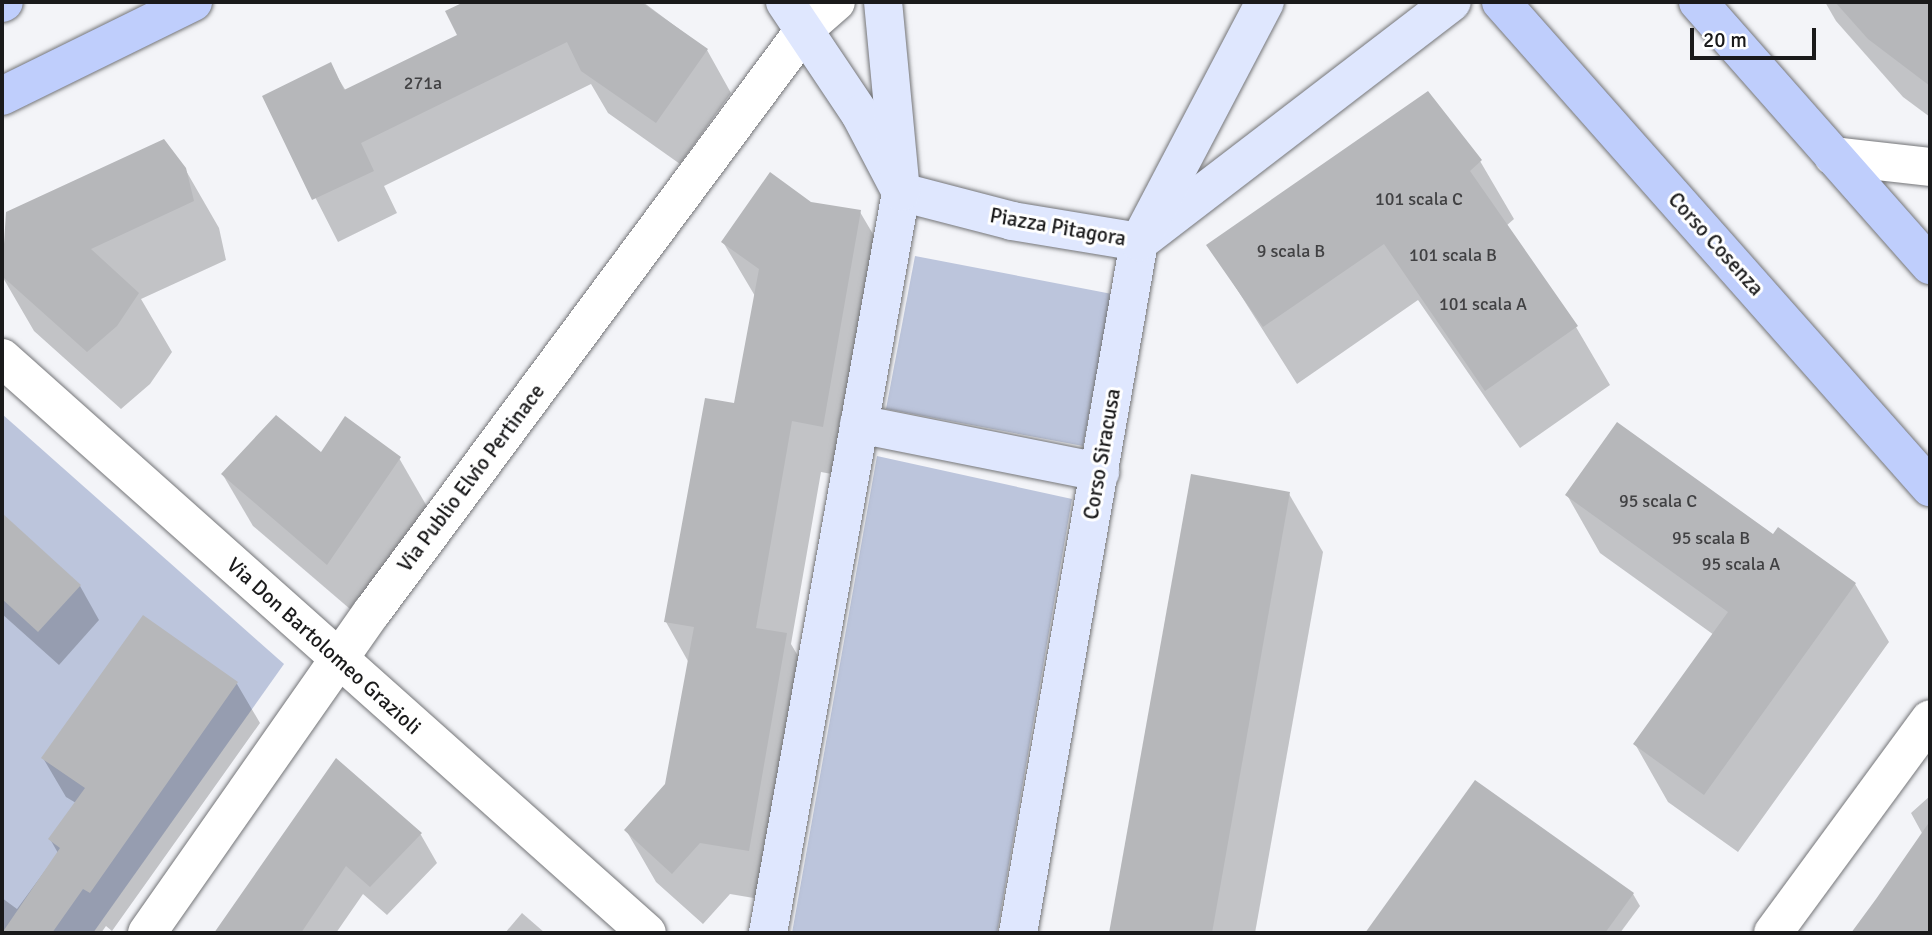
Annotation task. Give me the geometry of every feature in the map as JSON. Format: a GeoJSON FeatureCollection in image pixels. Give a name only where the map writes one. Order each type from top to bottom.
{"type":"FeatureCollection","features":[{"type":"Feature","properties":{"kind":"main road"},"geometry":{"type":"LineString","coordinates":[[2,96],[193,2]]}},
{"type":"Feature","properties":{"kind":"main road","name":"Corso Cosenza"},"geometry":{"type":"LineString","coordinates":[[1501,2],[1930,487]]}},
{"type":"Feature","properties":{"kind":"main road"},"geometry":{"type":"LineString","coordinates":[[1698,2],[1930,265]]}},
{"type":"Feature","properties":{"kind":"street"},"geometry":{"type":"LineString","coordinates":[[836,2],[795,15],[860,114],[901,192]]}},
{"type":"Feature","properties":{"kind":"street"},"geometry":{"type":"LineString","coordinates":[[768,933],[901,192],[884,2]]}},
{"type":"Feature","properties":{"kind":"street","name":"Corso Siracusa"},"geometry":{"type":"LineString","coordinates":[[1018,933],[1139,242],[1265,2]]}},
{"type":"Feature","properties":{"kind":"street","name":"Piazza Pitagora"},"geometry":{"type":"LineString","coordinates":[[901,192],[1012,221],[1139,242],[1452,2]]}},
{"type":"Feature","properties":{"kind":"street","name":"Via Publio Elvio Pertinace"},"geometry":{"type":"LineString","coordinates":[[147,933],[795,15]]}},
{"type":"Feature","properties":{"kind":"street"},"geometry":{"type":"LineString","coordinates":[[1833,156],[1930,167]]}},
{"type":"Feature","properties":{"kind":"street","name":"Via Don Bartolomeo Grazioli"},"geometry":{"type":"LineString","coordinates":[[2,358],[647,933]]}},
{"type":"Feature","properties":{"kind":"street"},"geometry":{"type":"LineString","coordinates":[[859,424],[1100,472]]}},
{"type":"Feature","properties":{"kind":"street"},"geometry":{"type":"LineString","coordinates":[[1773,933],[1930,719]]}},
{"type":"Feature","properties":{"kind":"shaded area"},"geometry":{"type":"Polygon","coordinates":[[[915,256],[1112,294],[1083,446],[886,409],[915,256]]]}},
{"type":"Feature","properties":{"kind":"shaded area"},"geometry":{"type":"Polygon","coordinates":[[[2,414],[284,664],[93,933],[2,933],[2,414]]]}},
{"type":"Feature","properties":{"kind":"shaded area"},"geometry":{"type":"Polygon","coordinates":[[[877,456],[1072,499],[997,933],[792,933],[877,456]]]}},
{"type":"Feature","properties":{"kind":"building"},"geometry":{"type":"Polygon","coordinates":[[[464,2],[641,2],[708,49],[656,123],[581,71],[567,42],[361,143],[374,171],[312,200],[262,96],[331,62],[344,90],[457,35],[445,11],[464,2]]]}},
{"type":"Feature","properties":{"kind":"building"},"geometry":{"type":"Polygon","coordinates":[[[1835,2],[1930,2],[1930,86],[1868,39],[1835,2]]]}},
{"type":"Feature","properties":{"kind":"building"},"geometry":{"type":"Polygon","coordinates":[[[1428,91],[1482,160],[1470,171],[1578,326],[1485,391],[1384,244],[1263,327],[1206,245],[1428,91]]]}},
{"type":"Feature","properties":{"kind":"building"},"geometry":{"type":"Polygon","coordinates":[[[164,139],[186,168],[194,201],[91,249],[139,293],[117,326],[87,352],[2,276],[6,212],[164,139]]]}},
{"type":"Feature","properties":{"kind":"building"},"geometry":{"type":"Polygon","coordinates":[[[770,172],[811,202],[861,210],[823,427],[792,421],[756,628],[787,633],[749,851],[700,843],[672,874],[624,830],[665,784],[694,627],[664,622],[705,398],[734,403],[759,269],[721,242],[770,172]]]}},
{"type":"Feature","properties":{"kind":"building"},"geometry":{"type":"Polygon","coordinates":[[[276,415],[321,452],[345,416],[401,457],[327,565],[221,474],[276,415]]]}},
{"type":"Feature","properties":{"kind":"building"},"geometry":{"type":"Polygon","coordinates":[[[1617,422],[1773,534],[1778,527],[1856,583],[1704,795],[1633,744],[1728,612],[1565,495],[1617,422]]]}},
{"type":"Feature","properties":{"kind":"building"},"geometry":{"type":"Polygon","coordinates":[[[1191,474],[1290,492],[1212,933],[1109,933],[1191,474]]]}},
{"type":"Feature","properties":{"kind":"building"},"geometry":{"type":"Polygon","coordinates":[[[2,513],[81,585],[38,632],[2,599],[2,513]]]}},
{"type":"Feature","properties":{"kind":"building"},"geometry":{"type":"Polygon","coordinates":[[[143,615],[238,682],[90,893],[83,889],[52,933],[2,933],[60,848],[48,839],[85,788],[41,758],[143,615]]]}},
{"type":"Feature","properties":{"kind":"building"},"geometry":{"type":"Polygon","coordinates":[[[336,758],[422,833],[370,887],[346,866],[301,933],[214,933],[336,758]]]}},
{"type":"Feature","properties":{"kind":"building"},"geometry":{"type":"Polygon","coordinates":[[[1475,780],[1634,893],[1605,933],[1365,933],[1475,780]]]}},
{"type":"Feature","properties":{"kind":"building"},"geometry":{"type":"Polygon","coordinates":[[[1930,821],[1930,933],[1851,933],[1876,899],[1930,821]]]}}]}
